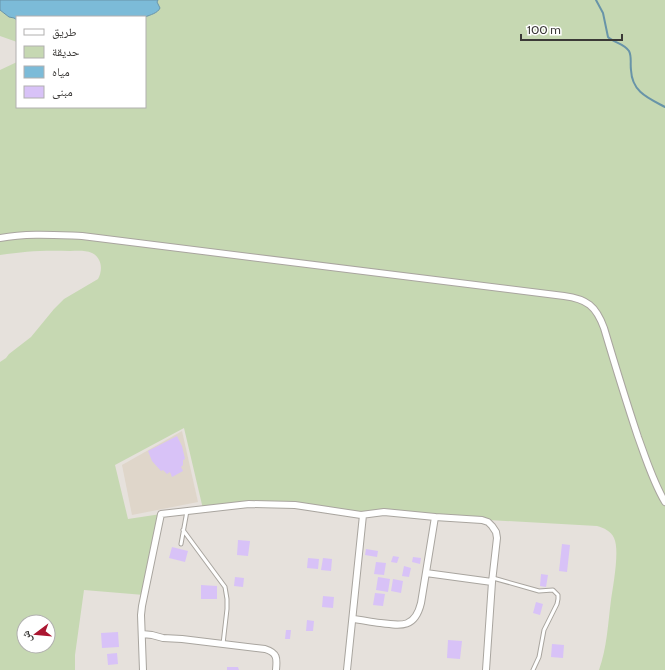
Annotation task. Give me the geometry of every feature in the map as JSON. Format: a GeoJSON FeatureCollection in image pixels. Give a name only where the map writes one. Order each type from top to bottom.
{"type":"FeatureCollection","features":[{"type":"Feature","properties":{"kind":"street"},"geometry":{"type":"LineString","coordinates":[[0,238],[24,235],[82,236],[577,298],[593,308],[601,319],[644,456],[653,480],[665,502]]}},
{"type":"Feature","properties":{"kind":"street"},"geometry":{"type":"LineString","coordinates":[[143,670],[141,614],[161,514],[249,504],[290,504],[363,515],[384,512],[482,520],[488,522],[496,532],[497,538],[492,580],[486,670]]}},
{"type":"Feature","properties":{"kind":"street"},"geometry":{"type":"LineString","coordinates":[[348,670],[363,515]]}},
{"type":"Feature","properties":{"kind":"street"},"geometry":{"type":"LineString","coordinates":[[352,619],[396,625],[410,621],[416,616],[420,608],[435,517]]}},
{"type":"Feature","properties":{"kind":"street"},"geometry":{"type":"LineString","coordinates":[[426,573],[492,580]]}},
{"type":"Feature","properties":{"kind":"street"},"geometry":{"type":"LineString","coordinates":[[142,634],[163,638],[265,649],[271,651],[275,655],[276,670]]}},
{"type":"Feature","properties":{"kind":"lane"},"geometry":{"type":"LineString","coordinates":[[181,544],[187,511]]}},
{"type":"Feature","properties":{"kind":"lane"},"geometry":{"type":"LineString","coordinates":[[184,530],[225,587],[227,609],[223,644]]}},
{"type":"Feature","properties":{"kind":"lane"},"geometry":{"type":"LineString","coordinates":[[492,580],[539,591],[552,590],[558,595],[557,604],[544,630],[539,657],[533,670]]}},
{"type":"Feature","properties":{"kind":"shaded area"},"geometry":{"type":"Polygon","coordinates":[[[182,431],[198,502],[132,515],[122,465],[182,431]]]}},
{"type":"Feature","properties":{"kind":"green space"},"geometry":{"type":"Polygon","coordinates":[[[158,0],[665,0],[665,670],[599,670],[606,644],[616,559],[616,544],[614,538],[611,533],[605,529],[597,526],[435,517],[384,512],[367,515],[295,505],[203,509],[184,428],[115,465],[128,519],[161,514],[144,595],[84,590],[75,655],[75,670],[0,670],[0,362],[31,337],[64,299],[98,279],[101,272],[101,264],[95,255],[84,251],[35,251],[0,255],[0,70],[16,62],[16,108],[146,108],[146,17],[154,14],[159,10],[158,0]]]}},
{"type":"Feature","properties":{"kind":"green space"},"geometry":{"type":"Polygon","coordinates":[[[0,10],[9,17],[16,19],[16,42],[0,36],[0,10]]]}},
{"type":"Feature","properties":{"kind":"water"},"geometry":{"type":"Polygon","coordinates":[[[0,0],[158,0],[157,2],[160,8],[156,13],[146,17],[16,16],[16,19],[9,17],[0,10],[0,0]]]}},
{"type":"Feature","properties":{"kind":"building"},"geometry":{"type":"Polygon","coordinates":[[[177,436],[182,446],[185,459],[183,460],[183,465],[181,467],[183,471],[172,477],[170,472],[167,474],[163,470],[161,471],[152,461],[148,451],[177,436]]]}},
{"type":"Feature","properties":{"kind":"building"},"geometry":{"type":"Polygon","coordinates":[[[238,540],[250,541],[248,556],[237,555],[238,540]]]}},
{"type":"Feature","properties":{"kind":"building"},"geometry":{"type":"Polygon","coordinates":[[[562,544],[570,545],[567,572],[559,571],[562,544]]]}},
{"type":"Feature","properties":{"kind":"building"},"geometry":{"type":"Polygon","coordinates":[[[172,547],[188,551],[185,562],[169,558],[172,547]]]}},
{"type":"Feature","properties":{"kind":"building"},"geometry":{"type":"Polygon","coordinates":[[[366,549],[378,551],[377,557],[365,555],[366,549]]]}},
{"type":"Feature","properties":{"kind":"building"},"geometry":{"type":"Polygon","coordinates":[[[393,556],[399,557],[397,563],[391,562],[393,556]]]}},
{"type":"Feature","properties":{"kind":"building"},"geometry":{"type":"Polygon","coordinates":[[[413,557],[421,558],[420,564],[412,562],[413,557]]]}},
{"type":"Feature","properties":{"kind":"building"},"geometry":{"type":"Polygon","coordinates":[[[308,558],[319,559],[318,569],[307,568],[308,558]]]}},
{"type":"Feature","properties":{"kind":"building"},"geometry":{"type":"Polygon","coordinates":[[[323,558],[332,559],[331,571],[321,570],[323,558]]]}},
{"type":"Feature","properties":{"kind":"building"},"geometry":{"type":"Polygon","coordinates":[[[376,562],[386,563],[384,575],[374,574],[376,562]]]}},
{"type":"Feature","properties":{"kind":"building"},"geometry":{"type":"Polygon","coordinates":[[[404,566],[411,568],[409,577],[402,576],[404,566]]]}},
{"type":"Feature","properties":{"kind":"building"},"geometry":{"type":"Polygon","coordinates":[[[541,574],[548,575],[546,587],[540,586],[541,574]]]}},
{"type":"Feature","properties":{"kind":"building"},"geometry":{"type":"Polygon","coordinates":[[[235,577],[244,578],[243,587],[234,586],[235,577]]]}},
{"type":"Feature","properties":{"kind":"building"},"geometry":{"type":"Polygon","coordinates":[[[378,577],[390,579],[388,592],[376,590],[378,577]]]}},
{"type":"Feature","properties":{"kind":"building"},"geometry":{"type":"Polygon","coordinates":[[[393,579],[403,581],[401,593],[391,591],[393,579]]]}},
{"type":"Feature","properties":{"kind":"building"},"geometry":{"type":"Polygon","coordinates":[[[201,585],[217,586],[217,599],[201,599],[201,585]]]}},
{"type":"Feature","properties":{"kind":"building"},"geometry":{"type":"Polygon","coordinates":[[[375,593],[385,594],[383,606],[373,605],[375,593]]]}},
{"type":"Feature","properties":{"kind":"building"},"geometry":{"type":"Polygon","coordinates":[[[323,596],[334,597],[333,608],[322,607],[323,596]]]}},
{"type":"Feature","properties":{"kind":"building"},"geometry":{"type":"Polygon","coordinates":[[[536,602],[543,604],[540,615],[533,613],[536,602]]]}},
{"type":"Feature","properties":{"kind":"building"},"geometry":{"type":"Polygon","coordinates":[[[307,620],[314,621],[313,631],[306,631],[307,620]]]}},
{"type":"Feature","properties":{"kind":"building"},"geometry":{"type":"Polygon","coordinates":[[[286,630],[291,630],[290,639],[285,639],[286,630]]]}},
{"type":"Feature","properties":{"kind":"building"},"geometry":{"type":"Polygon","coordinates":[[[118,632],[119,647],[102,648],[101,633],[118,632]]]}},
{"type":"Feature","properties":{"kind":"building"},"geometry":{"type":"Polygon","coordinates":[[[448,640],[462,641],[460,659],[447,658],[448,640]]]}},
{"type":"Feature","properties":{"kind":"building"},"geometry":{"type":"Polygon","coordinates":[[[552,644],[564,645],[563,658],[551,657],[552,644]]]}},
{"type":"Feature","properties":{"kind":"building"},"geometry":{"type":"Polygon","coordinates":[[[117,653],[118,664],[108,665],[107,654],[117,653]]]}},
{"type":"Feature","properties":{"kind":"building"},"geometry":{"type":"Polygon","coordinates":[[[227,667],[238,667],[239,670],[227,670],[227,667]]]}},
{"type":"Feature","properties":{"kind":"waterway"},"geometry":{"type":"LineString","coordinates":[[596,0],[603,13],[608,37],[624,46],[629,51],[634,84],[647,97],[665,107]]}}]}
